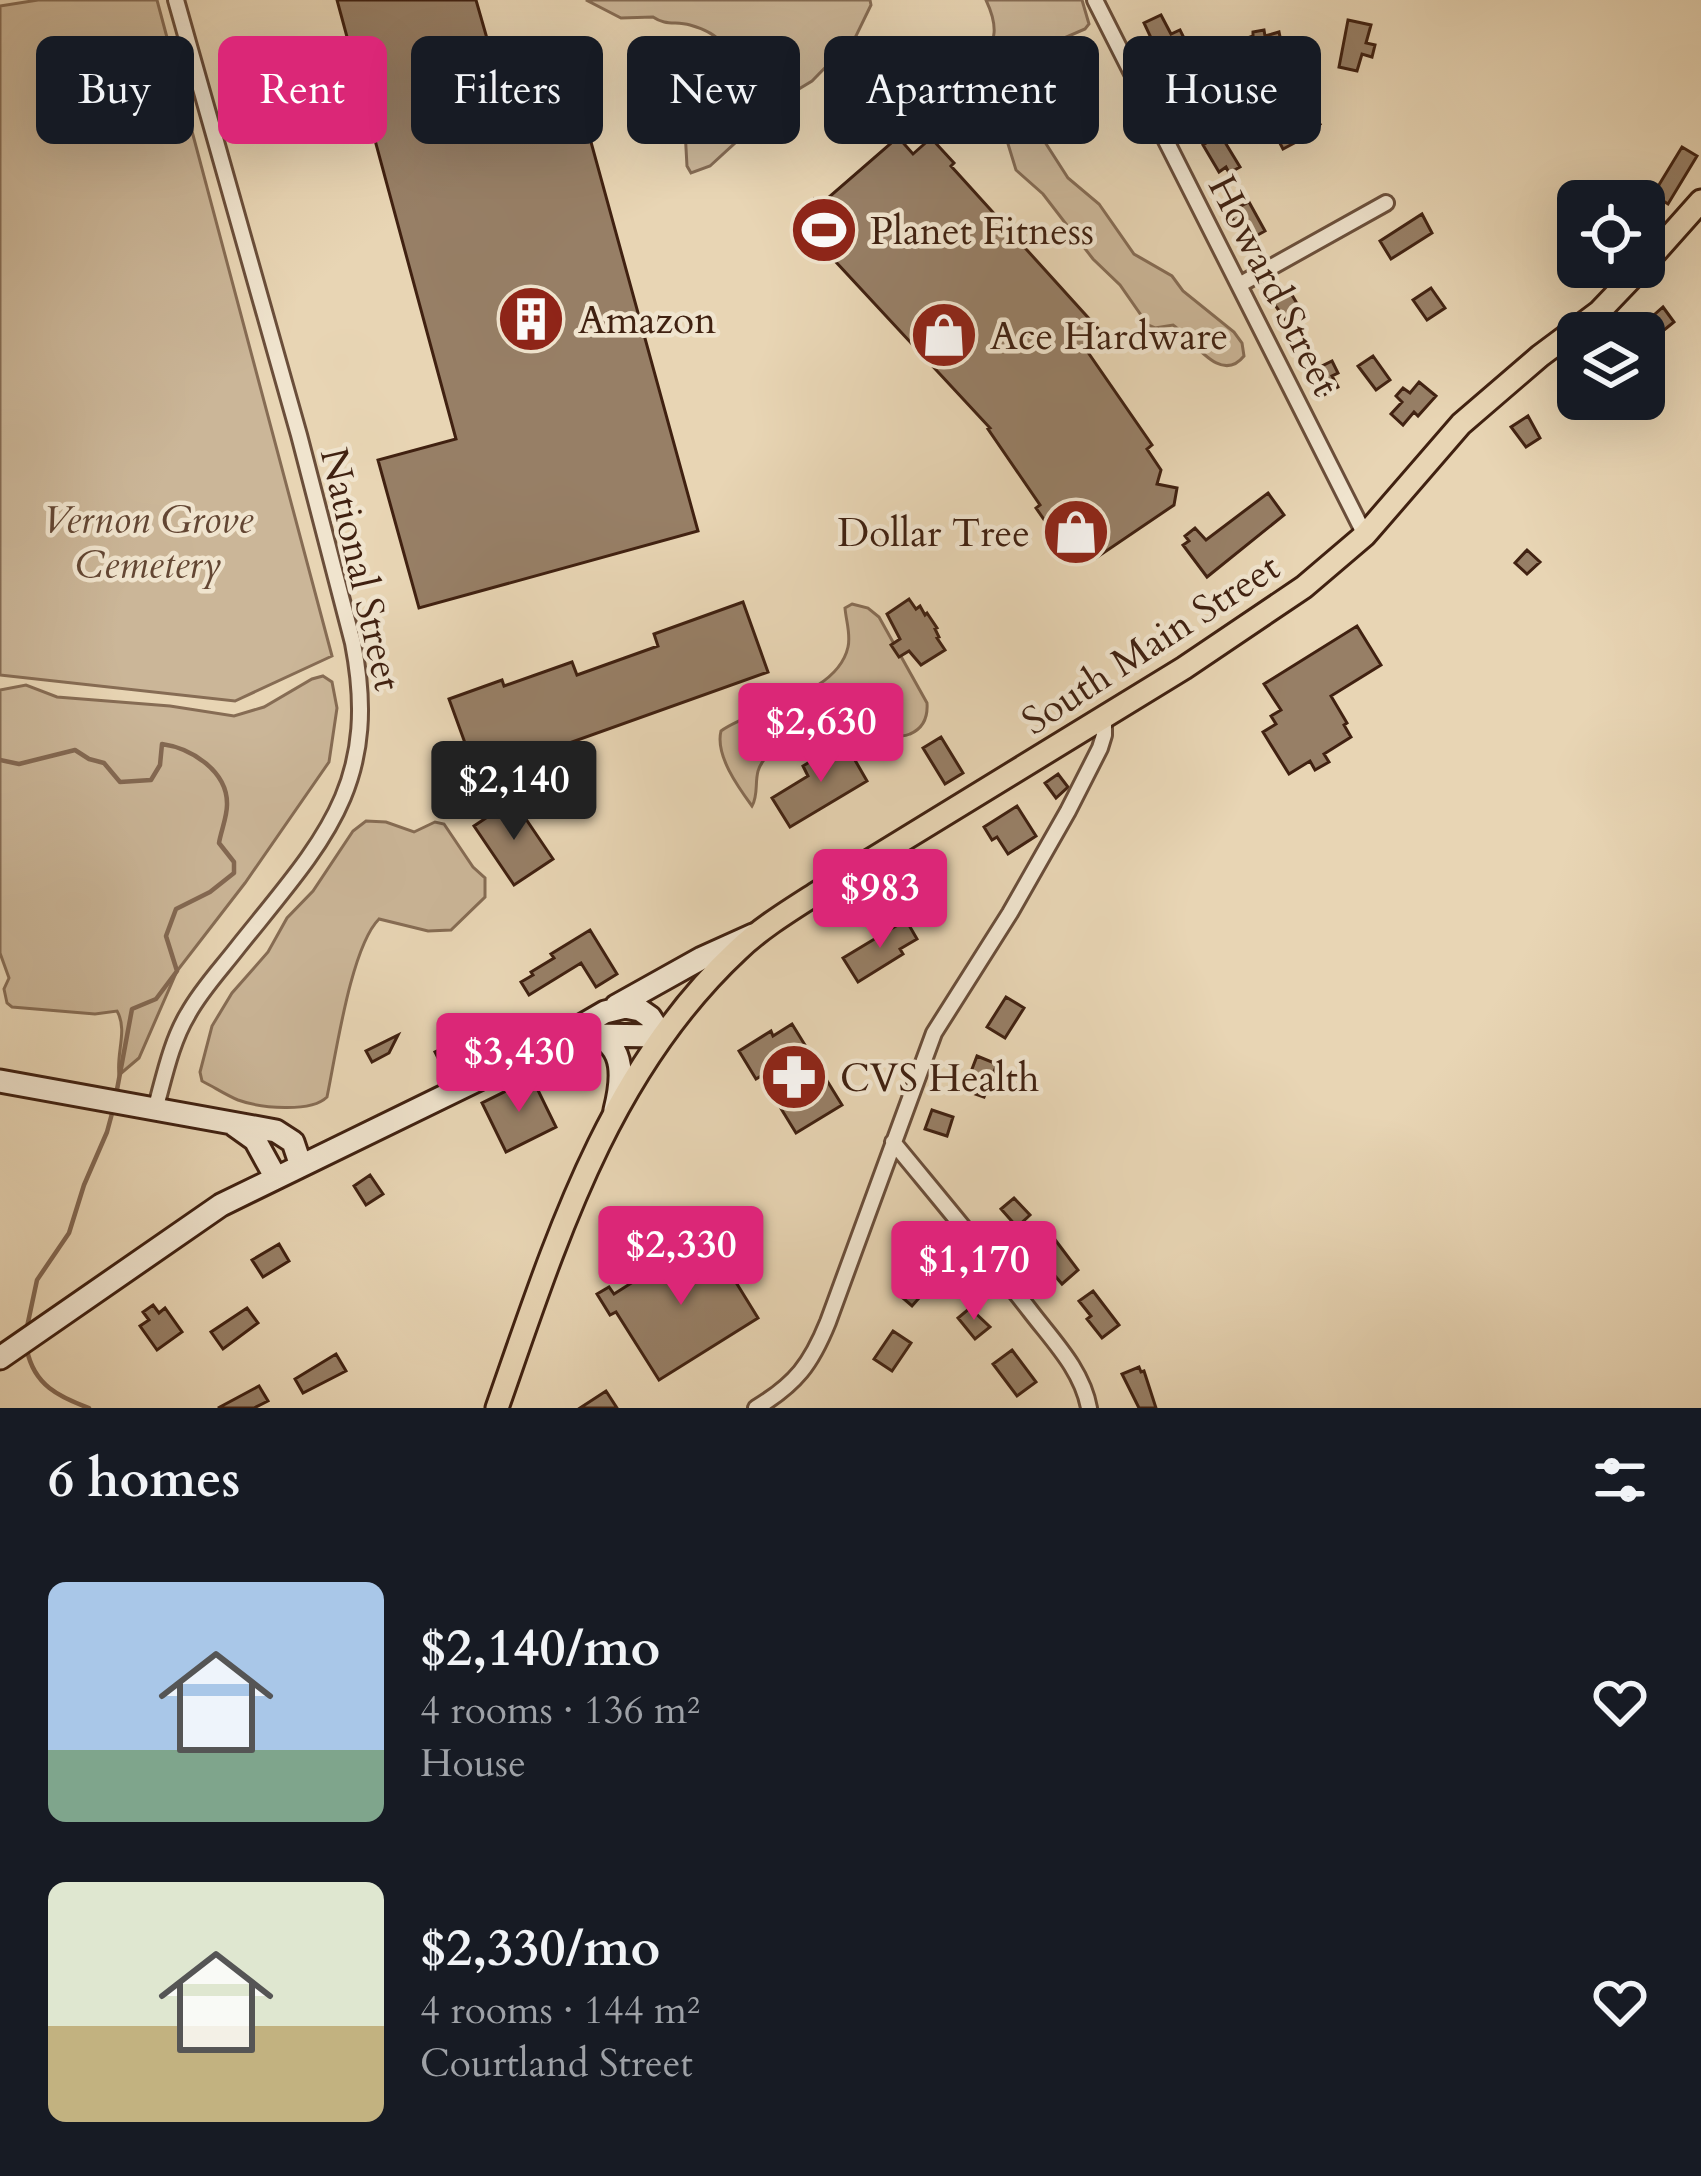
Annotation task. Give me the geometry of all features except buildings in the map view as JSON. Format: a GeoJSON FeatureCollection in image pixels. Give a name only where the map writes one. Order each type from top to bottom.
{"type":"FeatureCollection","features":[{"type":"Feature","properties":{"kind":"main road","name":"South Main Street"},"geometry":{"type":"LineString","coordinates":[[1665,241],[1701,201]]}},
{"type":"Feature","properties":{"kind":"main road","name":"South Main Street"},"geometry":{"type":"LineString","coordinates":[[497,1408],[597,1144],[662,1036],[697,992],[759,932],[820,891],[1304,587],[1365,535],[1461,424],[1621,288]]}},
{"type":"Feature","properties":{"kind":"main road"},"geometry":{"type":"LineString","coordinates":[[7,1354],[199,1219],[550,1044],[684,968],[759,932]]}},
{"type":"Feature","properties":{"kind":"main road"},"geometry":{"type":"LineString","coordinates":[[605,1012],[635,1008],[650,1017],[662,1036]]}},
{"type":"Feature","properties":{"kind":"main road"},"geometry":{"type":"LineString","coordinates":[[594,1035],[611,1044],[618,1059],[615,1109]]}},
{"type":"Feature","properties":{"kind":"main road"},"geometry":{"type":"LineString","coordinates":[[550,1044],[576,1036],[662,1036]]}},
{"type":"Feature","properties":{"kind":"main road"},"geometry":{"type":"LineString","coordinates":[[0,1082],[276,1130],[336,1149]]}},
{"type":"Feature","properties":{"kind":"main road"},"geometry":{"type":"LineString","coordinates":[[234,1125],[255,1140],[276,1178]]}},
{"type":"Feature","properties":{"kind":"main road"},"geometry":{"type":"LineString","coordinates":[[276,1130],[293,1142],[301,1166]]}},
{"type":"Feature","properties":{"kind":"street","name":"National Street"},"geometry":{"type":"LineString","coordinates":[[154,1110],[186,1016],[333,821],[352,778],[362,725],[353,643],[176,0]]}},
{"type":"Feature","properties":{"kind":"street","name":"Howard Street"},"geometry":{"type":"LineString","coordinates":[[1095,0],[1365,535]]}},
{"type":"Feature","properties":{"kind":"street"},"geometry":{"type":"LineString","coordinates":[[1239,285],[1386,202]]}},
{"type":"Feature","properties":{"kind":"street"},"geometry":{"type":"LineString","coordinates":[[756,1408],[780,1402],[823,1334],[937,1026],[1063,820],[1100,748],[1104,716]]}},
{"type":"Feature","properties":{"kind":"street"},"geometry":{"type":"LineString","coordinates":[[893,1142],[1072,1365],[1089,1408]]}},
{"type":"Feature","properties":{"kind":"green space","name":"Vernon Grove Cemetery"},"geometry":{"type":"Polygon","coordinates":[[[38,0],[157,0],[167,36],[36,36],[36,144],[194,144],[194,139],[332,656],[235,701],[0,675],[0,6],[38,0]]]}},
{"type":"Feature","properties":{"kind":"green space"},"geometry":{"type":"Polygon","coordinates":[[[586,0],[870,0],[871,5],[856,36],[824,36],[824,69],[800,88],[800,36],[713,36],[653,17],[621,18],[586,0]]]}},
{"type":"Feature","properties":{"kind":"green space"},"geometry":{"type":"Polygon","coordinates":[[[986,0],[1082,0],[1089,24],[1069,36],[994,36],[986,0]]]}},
{"type":"Feature","properties":{"kind":"green space"},"geometry":{"type":"Polygon","coordinates":[[[686,144],[734,144],[710,166],[691,173],[686,144]]]}},
{"type":"Feature","properties":{"kind":"green space"},"geometry":{"type":"Polygon","coordinates":[[[1008,144],[1046,144],[1068,178],[1099,204],[1134,254],[1172,276],[1183,291],[1234,332],[1244,356],[1225,366],[1207,357],[1173,325],[1148,325],[1043,194],[1016,170],[1008,144]]]}},
{"type":"Feature","properties":{"kind":"green space"},"geometry":{"type":"Polygon","coordinates":[[[852,604],[879,617],[927,703],[924,722],[904,736],[863,724],[844,726],[767,757],[759,769],[752,806],[724,760],[721,731],[828,677],[841,664],[848,647],[845,608],[852,604]]]}},
{"type":"Feature","properties":{"kind":"green space"},"geometry":{"type":"Polygon","coordinates":[[[323,676],[332,682],[337,708],[329,762],[177,971],[139,1058],[119,1075],[122,1026],[117,1011],[95,1014],[7,1003],[4,989],[9,978],[0,953],[0,690],[26,685],[57,697],[234,716],[264,707],[323,676]]]}},
{"type":"Feature","properties":{"kind":"green space"},"geometry":{"type":"Polygon","coordinates":[[[366,821],[414,832],[435,822],[444,824],[485,878],[485,897],[451,930],[428,931],[379,919],[353,976],[327,1097],[298,1107],[259,1105],[202,1081],[212,1026],[232,993],[268,952],[287,918],[313,891],[353,831],[366,821]]]}},
{"type":"Feature","properties":{"kind":"waterway"},"geometry":{"type":"LineString","coordinates":[[0,760],[19,764],[75,750],[104,763],[120,782],[151,780],[160,765],[162,744],[185,750],[206,763],[226,793],[219,843],[234,862],[234,873],[176,909],[166,936],[177,971],[156,999],[132,1009],[116,1095]]}},
{"type":"Feature","properties":{"kind":"waterway"},"geometry":{"type":"LineString","coordinates":[[27,1327],[37,1280],[69,1233],[114,1106]]}},
{"type":"Feature","properties":{"kind":"waterway"},"geometry":{"type":"LineString","coordinates":[[27,1350],[35,1372],[49,1388],[89,1408]]}},
{"type":"Feature","properties":{"kind":"place","name":"Planet Fitness"},"geometry":{"type":"Point","coordinates":[824,230]}},
{"type":"Feature","properties":{"kind":"place","name":"Amazon"},"geometry":{"type":"Point","coordinates":[531,319]}},
{"type":"Feature","properties":{"kind":"place","name":"Ace Hardware"},"geometry":{"type":"Point","coordinates":[944,335]}},
{"type":"Feature","properties":{"kind":"place","name":"Dollar Tree"},"geometry":{"type":"Point","coordinates":[1076,532]}},
{"type":"Feature","properties":{"kind":"place","name":"CVS Health"},"geometry":{"type":"Point","coordinates":[794,1077]}}]}
